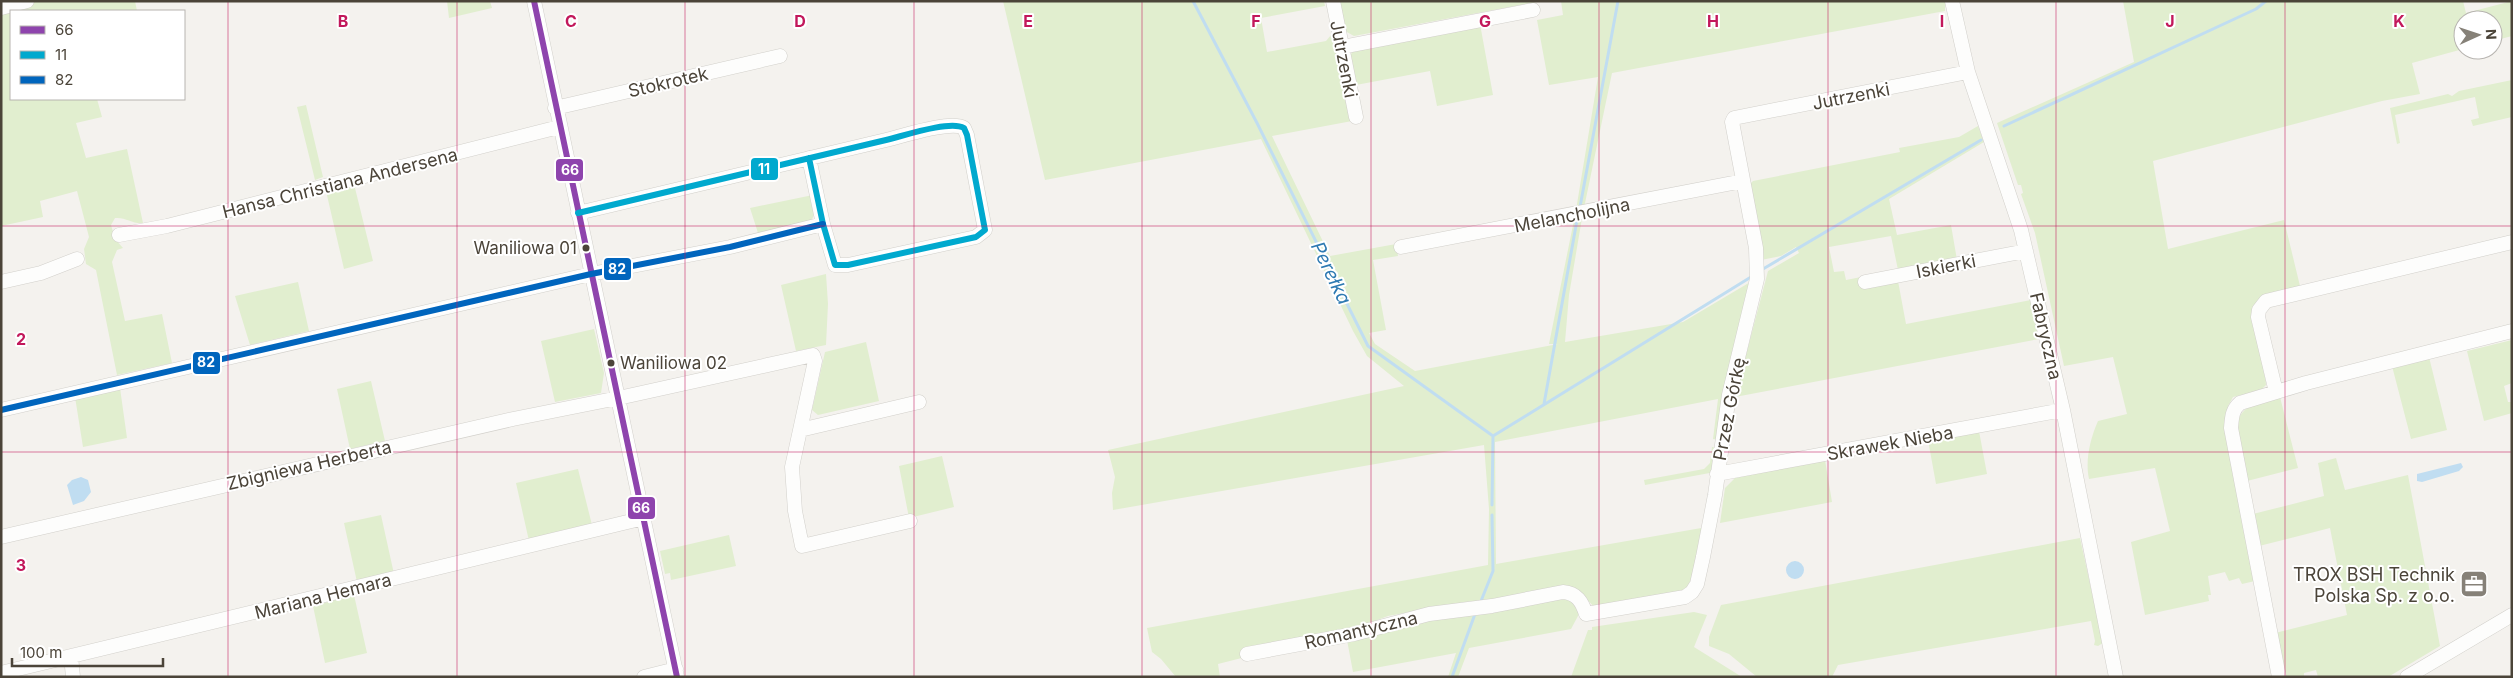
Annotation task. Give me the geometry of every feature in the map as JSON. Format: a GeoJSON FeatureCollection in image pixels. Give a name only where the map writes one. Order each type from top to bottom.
{"type":"FeatureCollection","features":[{"type":"Feature","properties":{"kind":"street"},"geometry":{"type":"LineString","coordinates":[[1,8],[27,1]]}},
{"type":"Feature","properties":{"kind":"street","name":"Jutrzenki"},"geometry":{"type":"LineString","coordinates":[[1333,1],[1356,117]]}},
{"type":"Feature","properties":{"kind":"street","name":"Fabryczna"},"geometry":{"type":"LineString","coordinates":[[1952,1],[1968,72],[2016,211],[2026,251],[2062,410],[2116,677]]}},
{"type":"Feature","properties":{"kind":"street"},"geometry":{"type":"LineString","coordinates":[[535,2],[555,108],[677,673],[644,677]]}},
{"type":"Feature","properties":{"kind":"street"},"geometry":{"type":"LineString","coordinates":[[1342,47],[1533,10]]}},
{"type":"Feature","properties":{"kind":"street","name":"Stokrotek"},"geometry":{"type":"LineString","coordinates":[[555,108],[780,56]]}},
{"type":"Feature","properties":{"kind":"street","name":"Jutrzenki"},"geometry":{"type":"LineString","coordinates":[[1734,118],[1968,72]]}},
{"type":"Feature","properties":{"kind":"street","name":"Przez Górkę"},"geometry":{"type":"LineString","coordinates":[[1586,614],[1685,597],[1692,592],[1697,584],[1703,558],[1729,395],[1757,279],[1756,248],[1732,127],[1734,118]]}},
{"type":"Feature","properties":{"kind":"street"},"geometry":{"type":"LineString","coordinates":[[578,213],[809,158],[952,125],[964,128],[967,135],[986,227],[983,233],[976,237],[848,265],[834,265],[809,158]]}},
{"type":"Feature","properties":{"kind":"street","name":"Hansa Christiana Andersena"},"geometry":{"type":"LineString","coordinates":[[119,235],[167,226],[560,127]]}},
{"type":"Feature","properties":{"kind":"street","name":"Melancholijna"},"geometry":{"type":"LineString","coordinates":[[1401,247],[1743,182]]}},
{"type":"Feature","properties":{"kind":"street"},"geometry":{"type":"LineString","coordinates":[[1,410],[591,274],[730,247],[823,224]]}},
{"type":"Feature","properties":{"kind":"street"},"geometry":{"type":"LineString","coordinates":[[2276,392],[2258,317],[2259,310],[2266,301],[2512,242]]}},
{"type":"Feature","properties":{"kind":"street","name":"Iskierki"},"geometry":{"type":"LineString","coordinates":[[1865,282],[2026,251]]}},
{"type":"Feature","properties":{"kind":"street"},"geometry":{"type":"LineString","coordinates":[[1,282],[50,270],[77,259]]}},
{"type":"Feature","properties":{"kind":"street"},"geometry":{"type":"LineString","coordinates":[[2278,677],[2231,428],[2232,415],[2240,403],[2512,331]]}},
{"type":"Feature","properties":{"kind":"street","name":"Zbigniewa Herberta"},"geometry":{"type":"LineString","coordinates":[[1,537],[513,419],[813,355],[815,361],[800,430]]}},
{"type":"Feature","properties":{"kind":"street"},"geometry":{"type":"LineString","coordinates":[[910,521],[802,546],[795,511],[792,477],[795,448],[800,430],[919,402]]}},
{"type":"Feature","properties":{"kind":"street","name":"Skrawek Nieba"},"geometry":{"type":"LineString","coordinates":[[1717,474],[2062,410]]}},
{"type":"Feature","properties":{"kind":"street","name":"Mariana Hemara"},"geometry":{"type":"LineString","coordinates":[[1,673],[644,518]]}},
{"type":"Feature","properties":{"kind":"street","name":"Romantyczna"},"geometry":{"type":"LineString","coordinates":[[1247,654],[1354,634],[1428,614],[1492,606],[1563,592],[1574,595],[1582,603],[1586,614]]}},
{"type":"Feature","properties":{"kind":"street"},"geometry":{"type":"LineString","coordinates":[[2406,677],[2512,615]]}},
{"type":"Feature","properties":{"kind":"street"},"geometry":{"type":"LineString","coordinates":[[71,656],[73,677]]}},
{"type":"Feature","properties":{"kind":"green space"},"geometry":{"type":"Polygon","coordinates":[[[33,1],[135,1],[137,10],[10,10],[10,100],[97,100],[102,117],[76,123],[86,158],[127,149],[143,223],[115,218],[111,225],[115,239],[123,248],[117,250],[112,262],[125,321],[162,314],[172,363],[117,375],[96,270],[86,264],[84,249],[89,237],[77,191],[40,201],[43,217],[1,226],[1,9],[33,1]]]}},
{"type":"Feature","properties":{"kind":"green space"},"geometry":{"type":"Polygon","coordinates":[[[447,1],[490,1],[492,8],[449,18],[447,1]]]}},
{"type":"Feature","properties":{"kind":"green space"},"geometry":{"type":"Polygon","coordinates":[[[1003,1],[1324,1],[1325,6],[1261,18],[1267,52],[1326,41],[1331,35],[1335,43],[1352,121],[1272,136],[1330,256],[1396,244],[1398,256],[1373,260],[1386,330],[1369,333],[1375,344],[1415,371],[1558,344],[1549,344],[1574,220],[1582,218],[1569,295],[1565,342],[1683,322],[1752,281],[1732,354],[1719,440],[1713,439],[1718,399],[1495,442],[1496,564],[1707,527],[1698,568],[1686,592],[1596,609],[1580,592],[1485,605],[1475,601],[1465,602],[1388,616],[1348,631],[1218,664],[1220,677],[1176,677],[1161,659],[1152,652],[1147,628],[1488,565],[1489,509],[1484,445],[1113,510],[1112,493],[1115,477],[1108,450],[1404,386],[1367,356],[1353,331],[1261,139],[1045,180],[1003,1]]]}},
{"type":"Feature","properties":{"kind":"green space"},"geometry":{"type":"Polygon","coordinates":[[[1340,1],[1537,2],[1354,36],[1345,31],[1340,1]]]}},
{"type":"Feature","properties":{"kind":"green space"},"geometry":{"type":"Polygon","coordinates":[[[1561,1],[1945,1],[1945,11],[1612,73],[1584,208],[1576,210],[1598,77],[1549,85],[1537,20],[1563,15],[1561,1]]]}},
{"type":"Feature","properties":{"kind":"green space"},"geometry":{"type":"Polygon","coordinates":[[[2123,1],[2463,1],[2465,10],[2453,10],[2453,52],[2412,63],[2420,94],[2382,101],[2153,161],[2168,249],[2284,220],[2300,286],[2261,299],[2266,385],[2261,390],[2233,397],[2228,406],[2226,417],[2255,581],[2242,584],[2239,578],[2229,581],[2225,572],[2208,576],[2211,595],[2208,595],[2209,601],[2145,615],[2131,542],[2170,531],[2155,468],[2089,479],[2089,450],[2098,421],[2127,414],[2113,357],[2064,366],[2035,233],[2021,194],[2023,193],[2021,185],[2018,185],[1997,123],[2134,62],[2123,1]]]}},
{"type":"Feature","properties":{"kind":"green space"},"geometry":{"type":"Polygon","coordinates":[[[2512,1],[2512,36],[2503,38],[2503,10],[2478,10],[2512,1]]]}},
{"type":"Feature","properties":{"kind":"green space"},"geometry":{"type":"Polygon","coordinates":[[[1480,24],[1493,95],[1437,106],[1430,71],[1356,85],[1350,56],[1354,49],[1480,24]]]}},
{"type":"Feature","properties":{"kind":"green space"},"geometry":{"type":"Polygon","coordinates":[[[2512,80],[2512,117],[2473,126],[2471,120],[2479,118],[2475,97],[2395,115],[2400,143],[2397,144],[2390,108],[2448,94],[2452,96],[2459,91],[2512,80]]]}},
{"type":"Feature","properties":{"kind":"green space"},"geometry":{"type":"Polygon","coordinates":[[[306,105],[323,177],[315,180],[297,107],[306,105]]]}},
{"type":"Feature","properties":{"kind":"green space"},"geometry":{"type":"Polygon","coordinates":[[[1978,126],[1984,142],[1889,199],[1897,235],[1951,225],[1957,260],[1898,270],[1891,236],[1829,247],[1834,272],[1844,271],[1846,280],[1861,277],[1898,281],[1906,324],[2031,300],[2039,339],[1735,397],[1768,271],[1799,253],[1796,247],[1781,256],[1761,260],[1748,186],[1753,181],[1900,152],[1899,148],[1959,137],[1978,126]]]}},
{"type":"Feature","properties":{"kind":"green space"},"geometry":{"type":"Polygon","coordinates":[[[354,184],[373,261],[344,269],[326,191],[354,184]]]}},
{"type":"Feature","properties":{"kind":"green space"},"geometry":{"type":"Polygon","coordinates":[[[813,195],[816,208],[812,220],[758,233],[750,208],[813,195]]]}},
{"type":"Feature","properties":{"kind":"green space"},"geometry":{"type":"Polygon","coordinates":[[[826,274],[828,304],[826,345],[796,351],[781,285],[826,274]]]}},
{"type":"Feature","properties":{"kind":"green space"},"geometry":{"type":"Polygon","coordinates":[[[298,282],[309,331],[250,345],[235,296],[298,282]]]}},
{"type":"Feature","properties":{"kind":"green space"},"geometry":{"type":"Polygon","coordinates":[[[594,329],[604,373],[601,393],[555,402],[541,341],[594,329]]]}},
{"type":"Feature","properties":{"kind":"green space"},"geometry":{"type":"Polygon","coordinates":[[[2512,340],[2512,383],[2504,386],[2508,402],[2512,402],[2512,413],[2484,421],[2467,351],[2512,340]]]}},
{"type":"Feature","properties":{"kind":"green space"},"geometry":{"type":"Polygon","coordinates":[[[866,342],[879,401],[818,415],[812,410],[825,352],[866,342]]]}},
{"type":"Feature","properties":{"kind":"green space"},"geometry":{"type":"Polygon","coordinates":[[[2429,357],[2447,430],[2411,439],[2392,366],[2429,357]]]}},
{"type":"Feature","properties":{"kind":"green space"},"geometry":{"type":"Polygon","coordinates":[[[371,381],[385,441],[350,449],[337,389],[371,381]]]}},
{"type":"Feature","properties":{"kind":"green space"},"geometry":{"type":"Polygon","coordinates":[[[120,388],[127,438],[83,447],[75,397],[120,388]]]}},
{"type":"Feature","properties":{"kind":"green space"},"geometry":{"type":"Polygon","coordinates":[[[2280,397],[2298,468],[2247,481],[2237,424],[2243,412],[2253,404],[2280,397]]]}},
{"type":"Feature","properties":{"kind":"green space"},"geometry":{"type":"Polygon","coordinates":[[[1979,431],[1987,474],[1936,484],[1928,440],[1979,431]]]}},
{"type":"Feature","properties":{"kind":"green space"},"geometry":{"type":"Polygon","coordinates":[[[1712,447],[1718,448],[1715,472],[1645,485],[1644,480],[1704,469],[1710,463],[1712,447]]]}},
{"type":"Feature","properties":{"kind":"green space"},"geometry":{"type":"Polygon","coordinates":[[[942,456],[954,507],[909,518],[899,466],[942,456]]]}},
{"type":"Feature","properties":{"kind":"green space"},"geometry":{"type":"Polygon","coordinates":[[[2336,458],[2345,490],[2408,475],[2440,646],[2388,677],[2318,677],[2316,670],[2304,673],[2304,677],[2283,677],[2275,633],[2347,615],[2330,528],[2259,546],[2253,514],[2324,496],[2318,463],[2336,458]]]}},
{"type":"Feature","properties":{"kind":"green space"},"geometry":{"type":"Polygon","coordinates":[[[1825,460],[1832,502],[1720,523],[1725,488],[1735,478],[1825,460]]]}},
{"type":"Feature","properties":{"kind":"green space"},"geometry":{"type":"Polygon","coordinates":[[[578,469],[592,525],[529,541],[516,483],[578,469]]]}},
{"type":"Feature","properties":{"kind":"green space"},"geometry":{"type":"Polygon","coordinates":[[[381,515],[394,574],[357,582],[344,523],[381,515]]]}},
{"type":"Feature","properties":{"kind":"green space"},"geometry":{"type":"Polygon","coordinates":[[[729,535],[736,566],[671,580],[670,573],[665,574],[660,551],[729,535]]]}},
{"type":"Feature","properties":{"kind":"green space"},"geometry":{"type":"Polygon","coordinates":[[[2080,538],[2103,643],[2098,646],[2094,645],[2091,621],[1838,665],[1832,677],[1757,677],[1729,654],[1709,646],[1709,637],[1721,605],[2080,538]]]}},
{"type":"Feature","properties":{"kind":"green space"},"geometry":{"type":"Polygon","coordinates":[[[354,595],[367,653],[325,663],[313,606],[354,595]]]}},
{"type":"Feature","properties":{"kind":"green space"},"geometry":{"type":"Polygon","coordinates":[[[1572,596],[1579,605],[1578,616],[1571,629],[1469,648],[1458,677],[1448,677],[1456,653],[1353,672],[1347,640],[1434,617],[1572,596]]]}},
{"type":"Feature","properties":{"kind":"green space"},"geometry":{"type":"Polygon","coordinates":[[[1694,612],[1707,615],[1694,647],[1742,677],[1571,677],[1588,630],[1592,630],[1592,627],[1694,612]]]}},
{"type":"Feature","properties":{"kind":"water"},"geometry":{"type":"Polygon","coordinates":[[[2461,463],[2463,467],[2459,471],[2422,482],[2417,481],[2417,474],[2461,463]]]}},
{"type":"Feature","properties":{"kind":"water"},"geometry":{"type":"Polygon","coordinates":[[[81,477],[88,480],[91,492],[84,501],[73,505],[67,485],[72,480],[81,477]]]}},
{"type":"Feature","properties":{"kind":"water"},"geometry":{"type":"Polygon","coordinates":[[[1791,561],[1799,561],[1804,566],[1802,577],[1791,579],[1786,574],[1786,566],[1791,561]]]}},
{"type":"Feature","properties":{"kind":"waterway","name":"Perełka"},"geometry":{"type":"LineString","coordinates":[[1193,1],[1257,123],[1368,346],[1493,436],[1492,505]]}},
{"type":"Feature","properties":{"kind":"waterway"},"geometry":{"type":"LineString","coordinates":[[1580,207],[1618,1]]}},
{"type":"Feature","properties":{"kind":"waterway"},"geometry":{"type":"LineString","coordinates":[[2004,126],[2256,9],[2266,1]]}},
{"type":"Feature","properties":{"kind":"waterway"},"geometry":{"type":"LineString","coordinates":[[1763,269],[1981,140]]}},
{"type":"Feature","properties":{"kind":"waterway"},"geometry":{"type":"LineString","coordinates":[[1544,404],[1577,220]]}},
{"type":"Feature","properties":{"kind":"waterway"},"geometry":{"type":"LineString","coordinates":[[1493,436],[1751,277]]}},
{"type":"Feature","properties":{"kind":"waterway","name":"Perełka"},"geometry":{"type":"LineString","coordinates":[[1481,601],[1493,571],[1492,515]]}},
{"type":"Feature","properties":{"kind":"waterway","name":"Perełka"},"geometry":{"type":"LineString","coordinates":[[1452,677],[1475,614]]}},
{"type":"Feature","properties":{"kind":"transit line","name":"66"},"geometry":{"type":"LineString","coordinates":[[534,1],[677,677]]}},
{"type":"Feature","properties":{"kind":"transit line","name":"11"},"geometry":{"type":"LineString","coordinates":[[578,213],[938,127],[957,126],[964,128],[967,135],[985,230],[976,237],[848,265],[835,265],[823,224],[809,158]]}},
{"type":"Feature","properties":{"kind":"transit line","name":"82"},"geometry":{"type":"LineString","coordinates":[[1,410],[591,274],[730,247],[823,224]]}},
{"type":"Feature","properties":{"kind":"place","name":"Waniliowa 01"},"geometry":{"type":"Point","coordinates":[586,248]}},
{"type":"Feature","properties":{"kind":"place","name":"Waniliowa 02"},"geometry":{"type":"Point","coordinates":[611,363]}},
{"type":"Feature","properties":{"kind":"place","name":"TROX BSH Technik Polska Sp. z o.o."},"geometry":{"type":"Point","coordinates":[2474,584]}}]}
